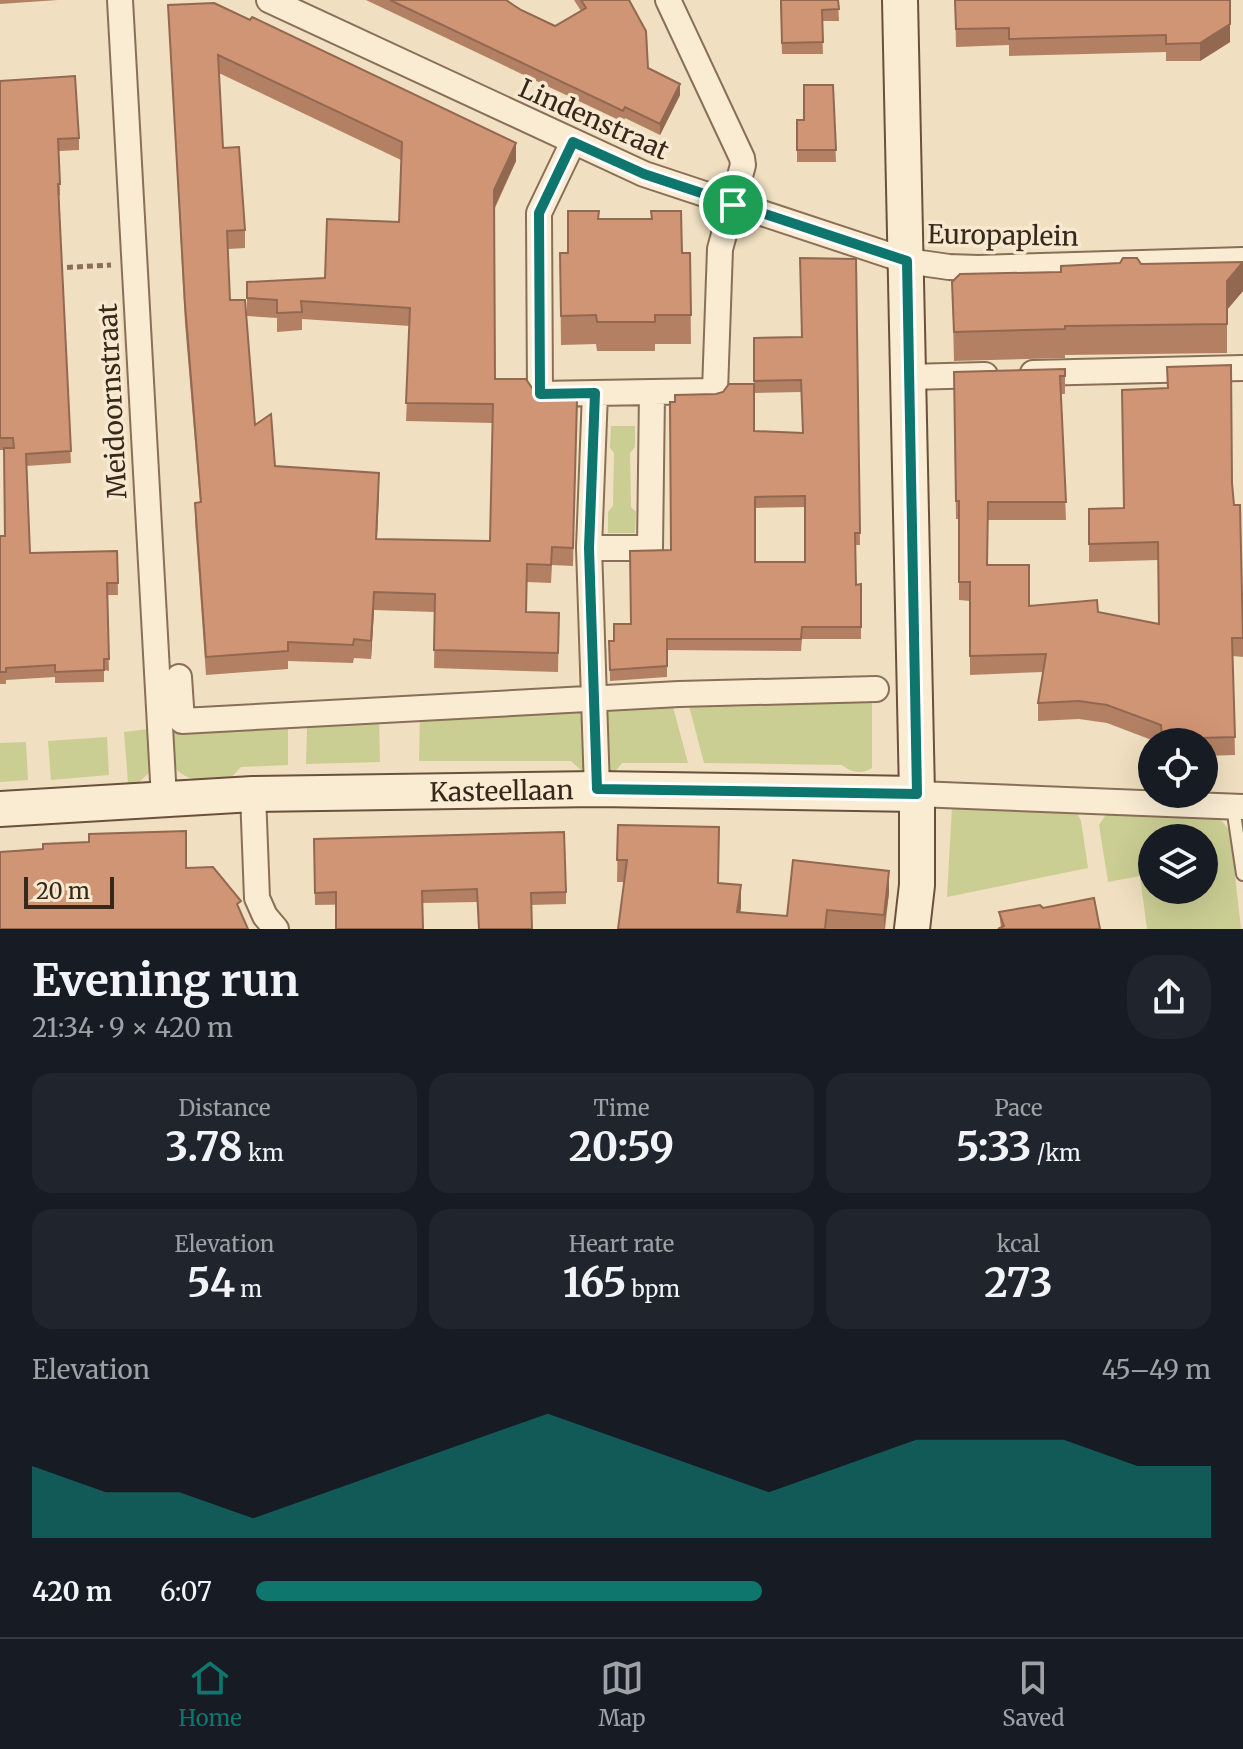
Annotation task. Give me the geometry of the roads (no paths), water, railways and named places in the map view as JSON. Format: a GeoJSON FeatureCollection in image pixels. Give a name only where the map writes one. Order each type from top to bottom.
{"type":"FeatureCollection","features":[{"type":"Feature","properties":{"kind":"street","name":"Meidoornstraat"},"geometry":{"type":"LineString","coordinates":[[120,0],[132,265],[164,799]]}},
{"type":"Feature","properties":{"kind":"street","name":"Lindenstraat"},"geometry":{"type":"LineString","coordinates":[[269,0],[644,174],[907,261]]}},
{"type":"Feature","properties":{"kind":"street"},"geometry":{"type":"LineString","coordinates":[[573,142],[539,213],[540,394],[715,391],[718,264],[742,175],[742,158],[668,0]]}},
{"type":"Feature","properties":{"kind":"street"},"geometry":{"type":"LineString","coordinates":[[900,0],[917,794],[917,885],[912,929]]}},
{"type":"Feature","properties":{"kind":"street","name":"Europaplein"},"geometry":{"type":"LineString","coordinates":[[907,261],[978,268],[1243,260]]}},
{"type":"Feature","properties":{"kind":"street"},"geometry":{"type":"LineString","coordinates":[[908,377],[1243,368]]}},
{"type":"Feature","properties":{"kind":"street"},"geometry":{"type":"LineString","coordinates":[[589,548],[650,548],[652,392]]}},
{"type":"Feature","properties":{"kind":"street"},"geometry":{"type":"LineString","coordinates":[[595,393],[589,548],[597,789]]}},
{"type":"Feature","properties":{"kind":"street"},"geometry":{"type":"LineString","coordinates":[[179,677],[182,721],[679,694],[876,689]]}},
{"type":"Feature","properties":{"kind":"street","name":"Kasteellaan"},"geometry":{"type":"LineString","coordinates":[[0,809],[253,794],[597,789],[917,794],[1238,807]]}},
{"type":"Feature","properties":{"kind":"street"},"geometry":{"type":"LineString","coordinates":[[253,794],[257,898],[265,916],[276,929]]}},
{"type":"Feature","properties":{"kind":"lane"},"geometry":{"type":"LineString","coordinates":[[1238,807],[1243,874]]}}]}
